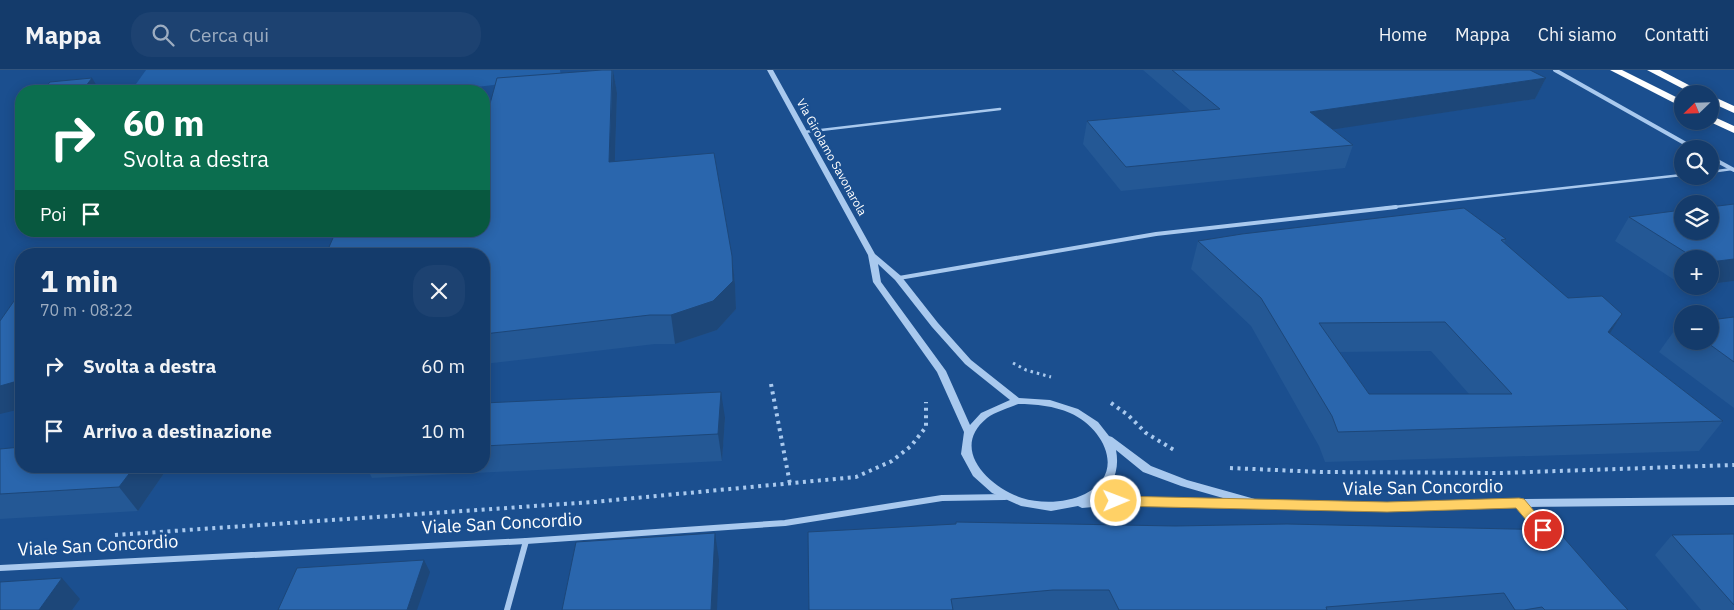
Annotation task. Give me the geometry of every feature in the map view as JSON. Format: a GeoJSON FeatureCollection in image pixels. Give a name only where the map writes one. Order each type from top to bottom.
{"type":"FeatureCollection","features":[{"type":"Feature","properties":{"kind":"highway"},"geometry":{"type":"LineString","coordinates":[[1614,70],[1674,100]]}},
{"type":"Feature","properties":{"kind":"highway"},"geometry":{"type":"LineString","coordinates":[[1652,70],[1683,85]]}},
{"type":"Feature","properties":{"kind":"highway"},"geometry":{"type":"LineString","coordinates":[[1719,102],[1734,110]]}},
{"type":"Feature","properties":{"kind":"highway"},"geometry":{"type":"LineString","coordinates":[[1719,122],[1734,130]]}},
{"type":"Feature","properties":{"kind":"street","name":"Via Girolamo Savonarola"},"geometry":{"type":"LineString","coordinates":[[770,70],[872,255],[877,282],[941,371],[968,431]]}},
{"type":"Feature","properties":{"kind":"street"},"geometry":{"type":"LineString","coordinates":[[1555,70],[1679,140]]}},
{"type":"Feature","properties":{"kind":"street"},"geometry":{"type":"LineString","coordinates":[[1719,162],[1733,170]]}},
{"type":"Feature","properties":{"kind":"street","name":"Via Girolamo Savonarola"},"geometry":{"type":"LineString","coordinates":[[872,255],[898,278],[935,326],[968,362],[1016,401]]}},
{"type":"Feature","properties":{"kind":"street","name":"Viale San Concordio"},"geometry":{"type":"LineString","coordinates":[[1262,505],[1185,484],[1147,469],[1081,415],[1050,403],[1016,401],[996,407],[980,417],[968,431],[965,444],[968,459],[976,473],[988,486],[1005,497],[1034,506],[1050,507],[1126,500],[1262,505],[1387,507],[1519,503],[1734,501]]}},
{"type":"Feature","properties":{"kind":"street","name":"Viale San Concordio"},"geometry":{"type":"LineString","coordinates":[[1072,504],[1090,497],[1104,486],[1112,472],[1114,460],[1111,447],[1104,435]]}},
{"type":"Feature","properties":{"kind":"street","name":"Viale San Concordio"},"geometry":{"type":"LineString","coordinates":[[0,568],[526,541],[785,523],[942,498],[1005,497]]}},
{"type":"Feature","properties":{"kind":"street"},"geometry":{"type":"LineString","coordinates":[[1519,503],[1550,539]]}},
{"type":"Feature","properties":{"kind":"street"},"geometry":{"type":"LineString","coordinates":[[507,610],[526,541]]}},
{"type":"Feature","properties":{"kind":"lane"},"geometry":{"type":"LineString","coordinates":[[804,132],[1000,109]]}},
{"type":"Feature","properties":{"kind":"lane"},"geometry":{"type":"LineString","coordinates":[[1719,171],[1733,170]]}},
{"type":"Feature","properties":{"kind":"lane"},"geometry":{"type":"LineString","coordinates":[[898,278],[1156,234],[1674,176]]}},
{"type":"Feature","properties":{"kind":"path"},"geometry":{"type":"LineString","coordinates":[[1010,362],[1026,370],[1054,378]]}},
{"type":"Feature","properties":{"kind":"path"},"geometry":{"type":"LineString","coordinates":[[771,384],[790,484]]}},
{"type":"Feature","properties":{"kind":"path"},"geometry":{"type":"LineString","coordinates":[[106,536],[574,503],[856,477],[892,461],[911,446],[926,427],[926,397]]}},
{"type":"Feature","properties":{"kind":"path"},"geometry":{"type":"LineString","coordinates":[[1108,401],[1128,414],[1146,433],[1180,453]]}},
{"type":"Feature","properties":{"kind":"path"},"geometry":{"type":"LineString","coordinates":[[1228,468],[1321,472],[1500,473],[1734,465]]}},
{"type":"Feature","properties":{"kind":"shaded area"},"geometry":{"type":"Polygon","coordinates":[[[146,70],[560,70],[561,77],[490,85],[135,85],[146,70]]]}},
{"type":"Feature","properties":{"kind":"building"},"geometry":{"type":"Polygon","coordinates":[[[612,70],[609,162],[714,153],[732,256],[733,281],[713,301],[671,315],[650,315],[490,333],[490,248],[329,248],[333,237],[490,237],[490,104],[497,78],[612,70]]]}},
{"type":"Feature","properties":{"kind":"building"},"geometry":{"type":"Polygon","coordinates":[[[1172,70],[1530,70],[1546,78],[1310,112],[1353,145],[1126,167],[1087,121],[1220,109],[1172,70]]]}},
{"type":"Feature","properties":{"kind":"building"},"geometry":{"type":"Polygon","coordinates":[[[92,78],[87,85],[47,85],[50,82],[92,78]]]}},
{"type":"Feature","properties":{"kind":"building"},"geometry":{"type":"Polygon","coordinates":[[[1734,204],[1734,259],[1719,261],[1719,250],[1682,250],[1629,217],[1674,211],[1674,240],[1719,240],[1719,206],[1734,204]]]}},
{"type":"Feature","properties":{"kind":"building"},"geometry":{"type":"Polygon","coordinates":[[[1464,208],[1506,239],[1501,240],[1568,298],[1602,296],[1622,314],[1608,332],[1723,421],[1338,432],[1332,416],[1261,298],[1198,241],[1242,234],[1464,208]],[[1445,322],[1319,323],[1369,394],[1512,394],[1445,322]]]}},
{"type":"Feature","properties":{"kind":"building"},"geometry":{"type":"Polygon","coordinates":[[[15,300],[15,382],[0,386],[0,321],[15,300]]]}},
{"type":"Feature","properties":{"kind":"building"},"geometry":{"type":"Polygon","coordinates":[[[1734,317],[1734,362],[1717,350],[1719,350],[1719,319],[1734,317]]]}},
{"type":"Feature","properties":{"kind":"building"},"geometry":{"type":"Polygon","coordinates":[[[721,392],[718,434],[490,446],[490,403],[721,392]]]}},
{"type":"Feature","properties":{"kind":"building"},"geometry":{"type":"Polygon","coordinates":[[[15,448],[15,473],[130,473],[119,487],[0,494],[0,449],[15,448]]]}},
{"type":"Feature","properties":{"kind":"building"},"geometry":{"type":"Polygon","coordinates":[[[956,522],[1175,526],[1287,524],[1557,530],[1628,610],[1545,610],[1542,607],[1515,610],[1504,593],[1326,607],[1327,610],[1119,610],[1109,590],[1053,590],[951,599],[953,610],[809,610],[808,532],[956,524],[956,522]]]}},
{"type":"Feature","properties":{"kind":"building"},"geometry":{"type":"Polygon","coordinates":[[[715,533],[711,610],[562,610],[576,542],[715,533]]]}},
{"type":"Feature","properties":{"kind":"building"},"geometry":{"type":"Polygon","coordinates":[[[1734,534],[1734,605],[1672,535],[1734,534]]]}},
{"type":"Feature","properties":{"kind":"building"},"geometry":{"type":"Polygon","coordinates":[[[424,560],[407,610],[278,610],[297,568],[424,560]]]}},
{"type":"Feature","properties":{"kind":"building"},"geometry":{"type":"Polygon","coordinates":[[[62,578],[39,610],[0,610],[0,582],[62,578]]]}},
{"type":"Feature","properties":{"kind":"route"},"geometry":{"type":"LineString","coordinates":[[1116,501],[1161,500],[1262,505],[1387,507],[1519,503],[1543,530]]}}]}
